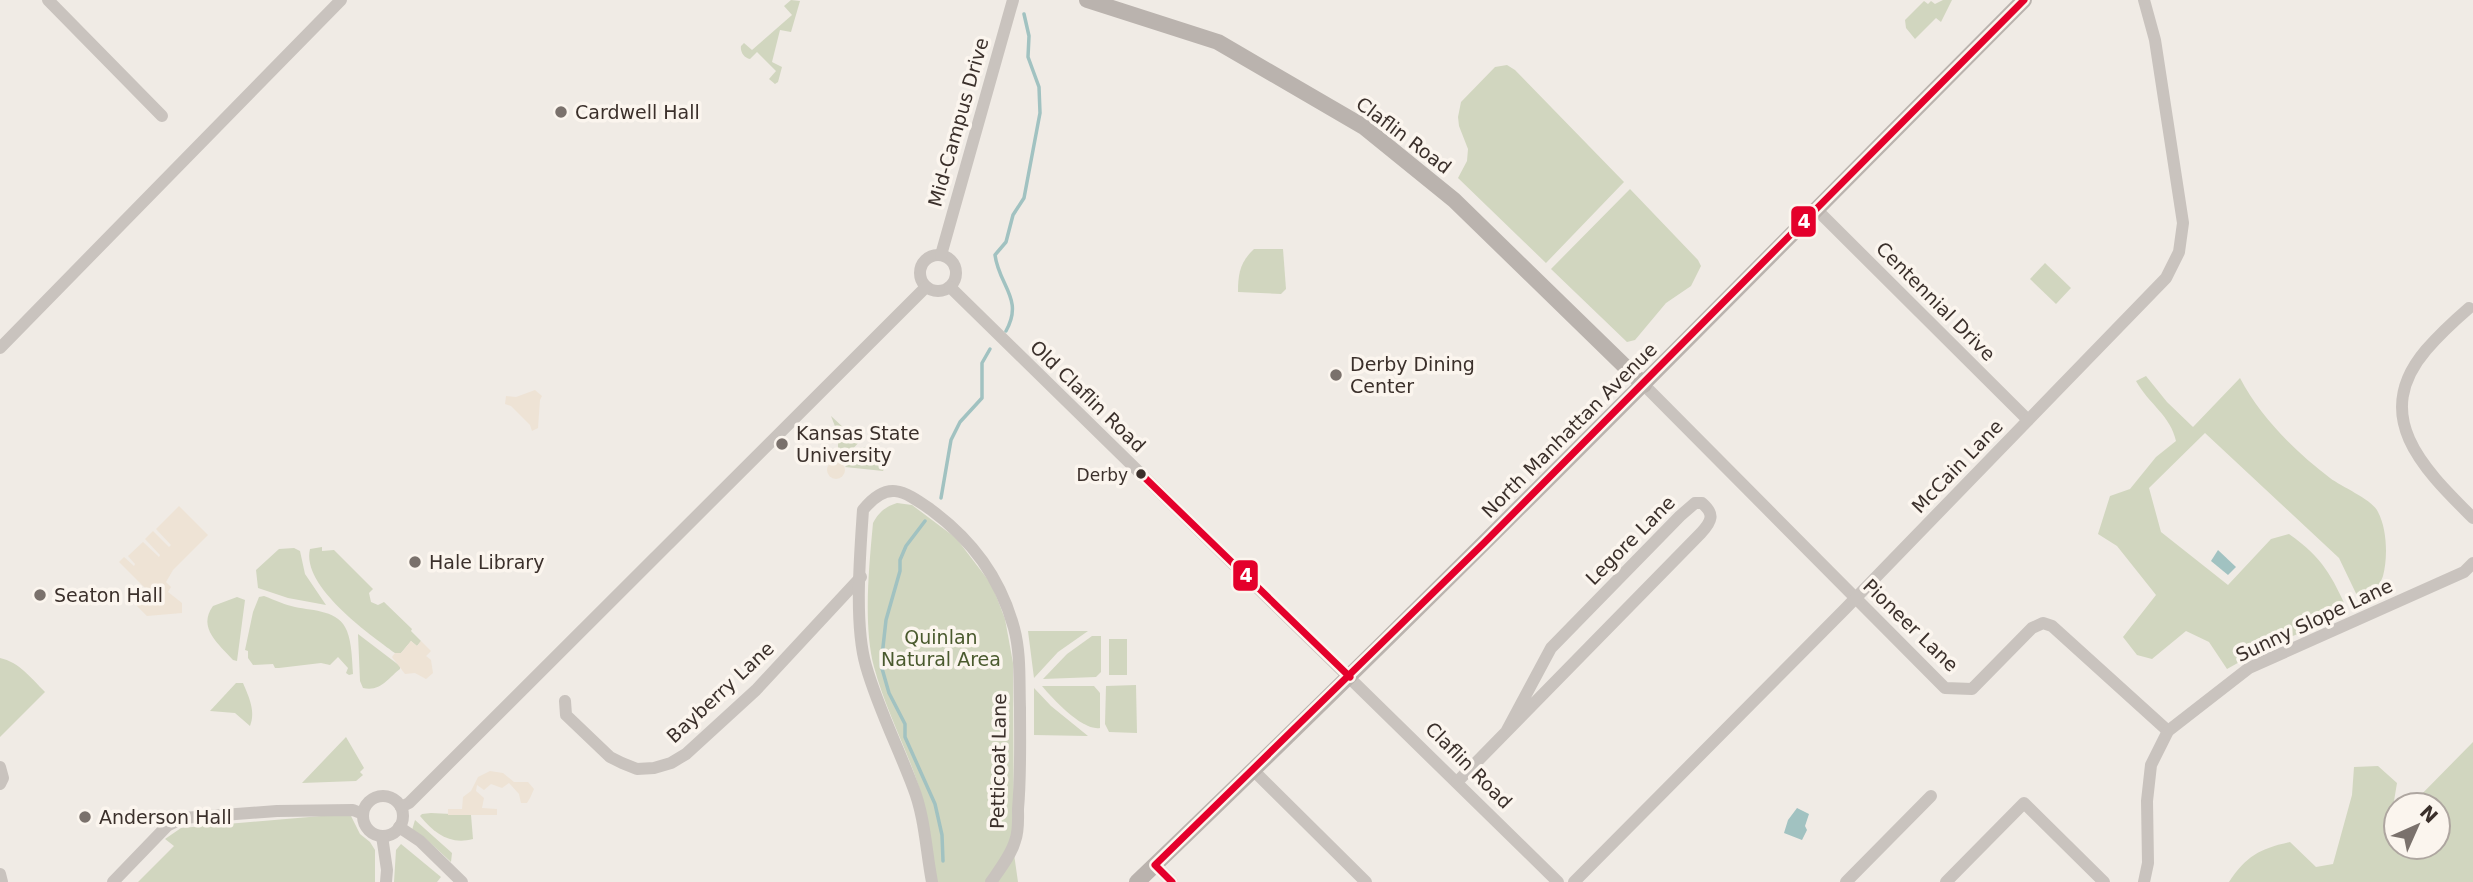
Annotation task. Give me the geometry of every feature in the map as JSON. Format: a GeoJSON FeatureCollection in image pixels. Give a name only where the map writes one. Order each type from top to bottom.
{"type":"FeatureCollection","features":[{"type":"Feature","properties":{"kind":"street"},"geometry":{"type":"LineString","coordinates":[[48,0],[162,116]]}},
{"type":"Feature","properties":{"kind":"street"},"geometry":{"type":"LineString","coordinates":[[0,348],[341,0]]}},
{"type":"Feature","properties":{"kind":"street","name":"Mid-Campus Drive"},"geometry":{"type":"LineString","coordinates":[[941,256],[1013,0]]}},
{"type":"Feature","properties":{"kind":"street","name":"Claflin Road"},"geometry":{"type":"LineString","coordinates":[[1087,0],[1218,42],[1364,127],[1454,200],[1644,385]]}},
{"type":"Feature","properties":{"kind":"street","name":"North Manhattan Avenue"},"geometry":{"type":"LineString","coordinates":[[1137,882],[1350,677],[1644,385],[2024,0]]}},
{"type":"Feature","properties":{"kind":"street","name":"McCain Lane"},"geometry":{"type":"LineString","coordinates":[[1574,882],[1856,598],[2166,278],[2179,252],[2183,223],[2155,40],[2144,0]]}},
{"type":"Feature","properties":{"kind":"street","name":"Centennial Drive"},"geometry":{"type":"LineString","coordinates":[[1817,210],[2028,420]]}},
{"type":"Feature","properties":{"kind":"street"},"geometry":{"type":"LineString","coordinates":[[941,256],[952,262],[956,276],[950,287],[940,292],[926,287],[919,275],[921,266],[928,258],[941,256]]}},
{"type":"Feature","properties":{"kind":"street"},"geometry":{"type":"LineString","coordinates":[[401,807],[409,803],[527,687],[926,287]]}},
{"type":"Feature","properties":{"kind":"street","name":"Old Claflin Road"},"geometry":{"type":"LineString","coordinates":[[950,287],[1350,677]]}},
{"type":"Feature","properties":{"kind":"street"},"geometry":{"type":"LineString","coordinates":[[2469,308],[2425,351],[2409,377],[2402,398],[2404,422],[2412,448],[2433,478],[2473,518]]}},
{"type":"Feature","properties":{"kind":"street","name":"Pioneer Lane"},"geometry":{"type":"LineString","coordinates":[[1644,385],[1945,688],[1972,690],[2032,628],[2043,623],[2052,626],[2168,731]]}},
{"type":"Feature","properties":{"kind":"street","name":"Petticoat Lane"},"geometry":{"type":"LineString","coordinates":[[861,577],[863,510],[880,493],[900,491],[907,493],[950,524],[968,541],[983,560],[1003,595],[1014,629],[1019,657],[1021,782],[1016,840],[991,882]]}},
{"type":"Feature","properties":{"kind":"street","name":"Legore Lane"},"geometry":{"type":"LineString","coordinates":[[1457,782],[1710,524],[1712,515],[1709,509],[1702,503],[1695,503],[1680,516],[1551,648],[1506,732]]}},
{"type":"Feature","properties":{"kind":"street","name":"Sunny Slope Lane"},"geometry":{"type":"LineString","coordinates":[[2144,882],[2148,863],[2147,801],[2151,765],[2168,731],[2249,668],[2464,572],[2473,563]]}},
{"type":"Feature","properties":{"kind":"street"},"geometry":{"type":"LineString","coordinates":[[861,577],[860,632],[866,665],[883,715],[914,789],[922,819],[932,882]]}},
{"type":"Feature","properties":{"kind":"street","name":"Bayberry Lane"},"geometry":{"type":"LineString","coordinates":[[565,701],[566,715],[610,757],[637,769],[671,763],[687,754],[756,690],[861,577]]}},
{"type":"Feature","properties":{"kind":"street","name":"Claflin Road"},"geometry":{"type":"LineString","coordinates":[[1350,677],[1558,882]]}},
{"type":"Feature","properties":{"kind":"street"},"geometry":{"type":"LineString","coordinates":[[0,767],[3,778],[0,784]]}},
{"type":"Feature","properties":{"kind":"street"},"geometry":{"type":"LineString","coordinates":[[1254,770],[1366,882]]}},
{"type":"Feature","properties":{"kind":"street"},"geometry":{"type":"LineString","coordinates":[[379,796],[392,798],[401,807],[403,817],[395,832],[383,836],[368,829],[363,814],[368,802],[379,796]]}},
{"type":"Feature","properties":{"kind":"street"},"geometry":{"type":"LineString","coordinates":[[1846,882],[1931,796]]}},
{"type":"Feature","properties":{"kind":"street"},"geometry":{"type":"LineString","coordinates":[[1946,882],[2024,803],[2104,882]]}},
{"type":"Feature","properties":{"kind":"street"},"geometry":{"type":"LineString","coordinates":[[113,882],[167,826],[183,818],[280,811],[354,810],[363,814]]}},
{"type":"Feature","properties":{"kind":"street"},"geometry":{"type":"LineString","coordinates":[[399,827],[420,841],[462,882]]}},
{"type":"Feature","properties":{"kind":"street"},"geometry":{"type":"LineString","coordinates":[[383,836],[386,882]]}},
{"type":"Feature","properties":{"kind":"street"},"geometry":{"type":"LineString","coordinates":[[1155,865],[1172,882]]}},
{"type":"Feature","properties":{"kind":"street"},"geometry":{"type":"LineString","coordinates":[[0,874],[2,882]]}},
{"type":"Feature","properties":{"kind":"green space"},"geometry":{"type":"Polygon","coordinates":[[[791,0],[800,1],[791,32],[780,30],[772,62],[782,67],[775,84],[769,79],[776,71],[757,52],[750,59],[746,57],[741,46],[744,43],[752,50],[792,15],[784,6],[791,0]]]}},
{"type":"Feature","properties":{"kind":"green space"},"geometry":{"type":"Polygon","coordinates":[[[1952,0],[1941,22],[1936,18],[1915,39],[1906,28],[1905,20],[1924,1],[1935,4],[1952,0]]]}},
{"type":"Feature","properties":{"kind":"green space"},"geometry":{"type":"Polygon","coordinates":[[[1507,65],[1515,70],[1624,182],[1546,263],[1458,178],[1467,161],[1468,149],[1459,126],[1461,102],[1495,67],[1507,65]]]}},
{"type":"Feature","properties":{"kind":"green space"},"geometry":{"type":"Polygon","coordinates":[[[1630,189],[1701,266],[1691,286],[1666,303],[1635,340],[1627,342],[1551,269],[1630,189]]]}},
{"type":"Feature","properties":{"kind":"green space"},"geometry":{"type":"Polygon","coordinates":[[[1254,249],[1283,249],[1286,289],[1281,294],[1238,292],[1241,269],[1254,249]]]}},
{"type":"Feature","properties":{"kind":"green space"},"geometry":{"type":"Polygon","coordinates":[[[2045,263],[2071,288],[2056,304],[2030,279],[2045,263]]]}},
{"type":"Feature","properties":{"kind":"green space"},"geometry":{"type":"Polygon","coordinates":[[[2146,376],[2167,402],[2193,427],[2240,378],[2268,420],[2304,457],[2330,478],[2375,507],[2383,526],[2386,560],[2382,580],[2363,608],[2339,558],[2205,433],[2149,488],[2161,532],[2228,585],[2271,539],[2289,534],[2319,560],[2349,613],[2268,646],[2227,669],[2209,642],[2186,631],[2152,659],[2137,655],[2123,637],[2156,595],[2117,546],[2098,534],[2110,496],[2130,489],[2156,457],[2176,441],[2169,424],[2136,381],[2146,376]]]}},
{"type":"Feature","properties":{"kind":"green space"},"geometry":{"type":"Polygon","coordinates":[[[831,416],[859,442],[842,461],[838,461],[838,434],[831,416]]]}},
{"type":"Feature","properties":{"kind":"green space"},"geometry":{"type":"Polygon","coordinates":[[[864,447],[886,465],[883,471],[845,467],[864,447]]]}},
{"type":"Feature","properties":{"kind":"green space","name":"Quinlan Natural Area"},"geometry":{"type":"Polygon","coordinates":[[[897,503],[912,505],[956,538],[992,585],[1005,619],[1013,663],[1014,854],[1018,882],[932,882],[929,830],[924,803],[880,687],[869,633],[868,596],[873,523],[883,510],[897,503]]]}},
{"type":"Feature","properties":{"kind":"green space"},"geometry":{"type":"Polygon","coordinates":[[[322,547],[322,551],[334,550],[373,589],[369,593],[371,602],[378,605],[384,602],[412,629],[421,641],[417,646],[411,641],[401,653],[395,653],[339,608],[316,578],[310,563],[310,549],[322,547]]]}},
{"type":"Feature","properties":{"kind":"green space"},"geometry":{"type":"Polygon","coordinates":[[[294,548],[300,551],[305,574],[326,605],[288,598],[258,588],[256,570],[279,549],[294,548]]]}},
{"type":"Feature","properties":{"kind":"green space"},"geometry":{"type":"Polygon","coordinates":[[[264,596],[338,619],[349,636],[353,674],[346,673],[348,668],[338,657],[330,665],[321,663],[275,668],[273,664],[253,665],[248,658],[248,651],[245,650],[253,612],[259,597],[264,596]]]}},
{"type":"Feature","properties":{"kind":"green space"},"geometry":{"type":"Polygon","coordinates":[[[237,597],[245,600],[237,661],[216,642],[207,621],[213,606],[237,597]]]}},
{"type":"Feature","properties":{"kind":"green space"},"geometry":{"type":"Polygon","coordinates":[[[1028,631],[1088,631],[1058,652],[1034,678],[1028,631]]]}},
{"type":"Feature","properties":{"kind":"green space"},"geometry":{"type":"Polygon","coordinates":[[[358,634],[400,666],[388,680],[375,688],[363,688],[360,681],[358,634]]]}},
{"type":"Feature","properties":{"kind":"green space"},"geometry":{"type":"Polygon","coordinates":[[[1092,636],[1101,636],[1101,672],[1096,677],[1043,679],[1067,654],[1092,636]]]}},
{"type":"Feature","properties":{"kind":"green space"},"geometry":{"type":"Polygon","coordinates":[[[1109,639],[1127,639],[1127,675],[1109,675],[1109,639]]]}},
{"type":"Feature","properties":{"kind":"green space"},"geometry":{"type":"Polygon","coordinates":[[[0,658],[19,667],[45,692],[0,737],[0,658]]]}},
{"type":"Feature","properties":{"kind":"green space"},"geometry":{"type":"Polygon","coordinates":[[[236,683],[243,683],[249,699],[252,710],[250,726],[235,713],[210,711],[236,683]]]}},
{"type":"Feature","properties":{"kind":"green space"},"geometry":{"type":"Polygon","coordinates":[[[1136,685],[1137,733],[1109,732],[1105,724],[1106,686],[1136,685]]]}},
{"type":"Feature","properties":{"kind":"green space"},"geometry":{"type":"Polygon","coordinates":[[[1042,686],[1094,686],[1100,693],[1100,728],[1085,725],[1060,706],[1042,686]]]}},
{"type":"Feature","properties":{"kind":"green space"},"geometry":{"type":"Polygon","coordinates":[[[1034,688],[1051,706],[1088,736],[1034,735],[1034,688]]]}},
{"type":"Feature","properties":{"kind":"green space"},"geometry":{"type":"Polygon","coordinates":[[[346,737],[364,768],[360,772],[363,775],[356,781],[302,783],[346,737]]]}},
{"type":"Feature","properties":{"kind":"green space"},"geometry":{"type":"Polygon","coordinates":[[[2473,742],[2473,882],[2229,882],[2255,855],[2290,842],[2316,867],[2333,864],[2352,795],[2354,767],[2378,766],[2397,783],[2396,791],[2382,791],[2382,861],[2452,861],[2452,791],[2425,791],[2473,742]]]}},
{"type":"Feature","properties":{"kind":"green space"},"geometry":{"type":"Polygon","coordinates":[[[431,813],[471,815],[473,839],[450,839],[437,833],[420,816],[431,813]]]}},
{"type":"Feature","properties":{"kind":"green space"},"geometry":{"type":"Polygon","coordinates":[[[344,814],[351,816],[360,834],[375,850],[375,882],[138,882],[174,846],[165,839],[181,828],[344,814]]]}},
{"type":"Feature","properties":{"kind":"green space"},"geometry":{"type":"Polygon","coordinates":[[[415,820],[452,853],[451,862],[412,830],[415,820]]]}},
{"type":"Feature","properties":{"kind":"green space"},"geometry":{"type":"Polygon","coordinates":[[[401,844],[441,877],[437,882],[394,882],[396,850],[401,844]]]}},
{"type":"Feature","properties":{"kind":"shaded area"},"geometry":{"type":"Polygon","coordinates":[[[535,390],[542,396],[538,428],[532,431],[530,425],[511,406],[505,404],[506,396],[516,397],[535,390]]]}},
{"type":"Feature","properties":{"kind":"shaded area"},"geometry":{"type":"Polygon","coordinates":[[[836,461],[842,464],[845,470],[842,476],[836,479],[830,476],[827,470],[830,464],[836,461]]]}},
{"type":"Feature","properties":{"kind":"shaded area"},"geometry":{"type":"Polygon","coordinates":[[[179,506],[208,535],[173,570],[166,582],[171,587],[168,592],[182,603],[182,613],[147,616],[135,604],[135,599],[145,588],[119,562],[124,557],[134,566],[128,556],[143,542],[159,557],[145,539],[153,531],[169,547],[171,545],[156,529],[179,506]]]}},
{"type":"Feature","properties":{"kind":"shaded area"},"geometry":{"type":"Polygon","coordinates":[[[411,641],[417,646],[421,641],[431,651],[426,656],[431,660],[433,673],[426,679],[415,673],[405,674],[392,657],[395,653],[401,653],[411,641]]]}},
{"type":"Feature","properties":{"kind":"shaded area"},"geometry":{"type":"Polygon","coordinates":[[[490,771],[503,773],[514,782],[528,782],[534,789],[527,803],[521,803],[519,794],[509,783],[502,788],[491,784],[484,790],[477,785],[476,791],[484,798],[482,808],[497,809],[497,815],[448,815],[448,809],[462,809],[463,797],[471,791],[478,777],[490,771]]]}},
{"type":"Feature","properties":{"kind":"water"},"geometry":{"type":"Polygon","coordinates":[[[2218,550],[2236,567],[2228,575],[2211,561],[2218,550]]]}},
{"type":"Feature","properties":{"kind":"water"},"geometry":{"type":"Polygon","coordinates":[[[1797,808],[1809,814],[1805,826],[1807,830],[1802,840],[1784,833],[1788,820],[1797,808]]]}},
{"type":"Feature","properties":{"kind":"waterway"},"geometry":{"type":"LineString","coordinates":[[1006,331],[1011,320],[1011,301],[995,255],[1006,242],[1013,215],[1024,198],[1040,113],[1039,87],[1028,57],[1029,36],[1024,14]]}},
{"type":"Feature","properties":{"kind":"waterway"},"geometry":{"type":"LineString","coordinates":[[941,498],[951,440],[960,422],[982,398],[982,363],[990,349]]}},
{"type":"Feature","properties":{"kind":"waterway"},"geometry":{"type":"LineString","coordinates":[[925,521],[906,546],[900,560],[900,571],[886,620],[881,665],[889,693],[905,724],[905,737],[935,804],[942,835],[943,861]]}},
{"type":"Feature","properties":{"kind":"transit line","name":"4"},"geometry":{"type":"LineString","coordinates":[[1172,882],[1155,865],[1484,543],[2024,0]]}},
{"type":"Feature","properties":{"kind":"transit line","name":"4"},"geometry":{"type":"LineString","coordinates":[[1141,474],[1350,677]]}},
{"type":"Feature","properties":{"kind":"place","name":"Cardwell Hall"},"geometry":{"type":"Point","coordinates":[561,112]}},
{"type":"Feature","properties":{"kind":"place","name":"Derby Dining Center"},"geometry":{"type":"Point","coordinates":[1336,375]}},
{"type":"Feature","properties":{"kind":"place","name":"Kansas State University"},"geometry":{"type":"Point","coordinates":[782,444]}},
{"type":"Feature","properties":{"kind":"place","name":"Derby"},"geometry":{"type":"Point","coordinates":[1141,474]}},
{"type":"Feature","properties":{"kind":"place","name":"Hale Library"},"geometry":{"type":"Point","coordinates":[415,562]}},
{"type":"Feature","properties":{"kind":"place","name":"Seaton Hall"},"geometry":{"type":"Point","coordinates":[40,595]}},
{"type":"Feature","properties":{"kind":"place","name":"Anderson Hall"},"geometry":{"type":"Point","coordinates":[85,817]}}]}
